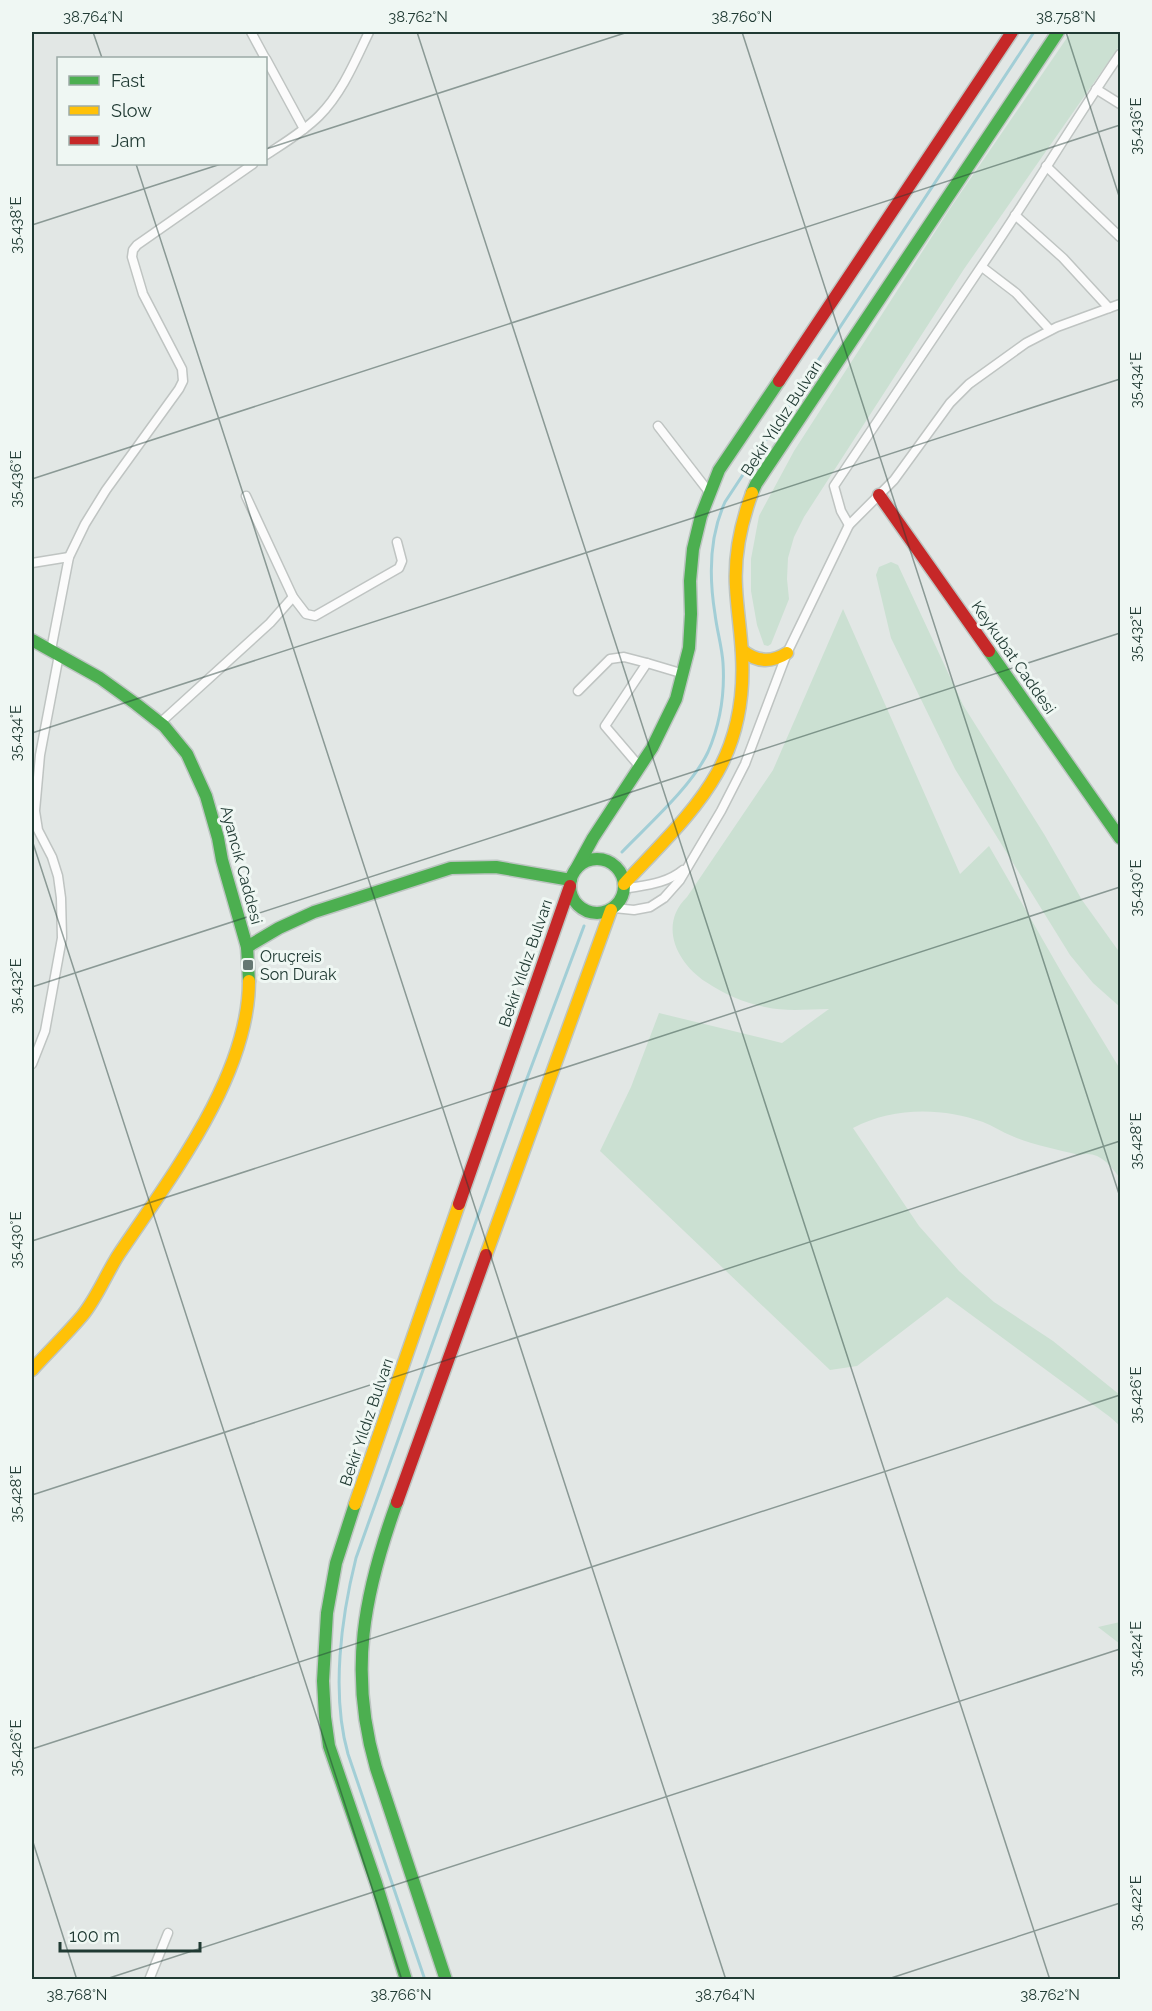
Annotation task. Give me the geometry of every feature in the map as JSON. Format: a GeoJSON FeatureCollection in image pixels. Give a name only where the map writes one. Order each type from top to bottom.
{"type":"FeatureCollection","features":[{"type":"Feature","properties":{"kind":"main road","name":"Bekir Yıldız Bulvarı"},"geometry":{"type":"LineString","coordinates":[[406,1980],[376,1883],[329,1746],[325,1717],[323,1681],[327,1613],[336,1563],[353,1508],[572,879],[593,838],[640,766],[669,716],[684,674],[691,631],[690,581],[693,549],[710,492],[727,456],[1012,32]]}},
{"type":"Feature","properties":{"kind":"main road","name":"Bekir Yıldız Bulvarı"},"geometry":{"type":"LineString","coordinates":[[624,886],[694,810],[709,790],[722,769],[734,738],[741,707],[743,678],[736,593],[736,560],[742,522],[756,484],[1058,32]]}},
{"type":"Feature","properties":{"kind":"main road","name":"Keykubat Caddesi"},"geometry":{"type":"LineString","coordinates":[[879,495],[1120,838]]}},
{"type":"Feature","properties":{"kind":"main road","name":"Ayancık Caddesi"},"geometry":{"type":"LineString","coordinates":[[32,640],[117,690],[160,723],[172,734],[187,754],[206,796],[247,947],[249,984],[246,1021],[225,1079],[196,1136],[113,1263],[83,1315],[32,1370]]}},
{"type":"Feature","properties":{"kind":"main road"},"geometry":{"type":"LineString","coordinates":[[742,650],[750,657],[765,661],[777,659],[787,653]]}},
{"type":"Feature","properties":{"kind":"main road"},"geometry":{"type":"LineString","coordinates":[[446,1980],[368,1743],[361,1672],[369,1595],[380,1548],[613,909],[622,898],[624,886],[618,869],[614,865],[597,859],[585,862],[572,879],[576,903],[585,911],[597,914],[613,909]]}},
{"type":"Feature","properties":{"kind":"main road"},"geometry":{"type":"LineString","coordinates":[[247,947],[279,928],[314,912],[451,868],[493,866],[572,879]]}},
{"type":"Feature","properties":{"kind":"street"},"geometry":{"type":"LineString","coordinates":[[251,32],[264,57]]}},
{"type":"Feature","properties":{"kind":"street"},"geometry":{"type":"LineString","coordinates":[[267,154],[319,116],[336,95],[369,32]]}},
{"type":"Feature","properties":{"kind":"street"},"geometry":{"type":"LineString","coordinates":[[849,525],[841,512],[834,486],[982,267],[1120,54]]}},
{"type":"Feature","properties":{"kind":"street"},"geometry":{"type":"LineString","coordinates":[[267,63],[304,129]]}},
{"type":"Feature","properties":{"kind":"street"},"geometry":{"type":"LineString","coordinates":[[1096,89],[1120,104]]}},
{"type":"Feature","properties":{"kind":"street"},"geometry":{"type":"LineString","coordinates":[[32,1064],[45,1031],[62,938],[58,876],[52,857],[38,830],[34,810],[69,557],[85,524],[106,490],[162,416],[183,381],[182,369],[143,294],[132,260],[133,250],[252,165]]}},
{"type":"Feature","properties":{"kind":"street"},"geometry":{"type":"LineString","coordinates":[[1046,166],[1120,237]]}},
{"type":"Feature","properties":{"kind":"street"},"geometry":{"type":"LineString","coordinates":[[1015,215],[1063,258],[1109,308]]}},
{"type":"Feature","properties":{"kind":"street"},"geometry":{"type":"LineString","coordinates":[[982,267],[1016,293],[1050,330]]}},
{"type":"Feature","properties":{"kind":"street"},"geometry":{"type":"LineString","coordinates":[[613,909],[634,910],[650,907],[676,886],[721,811],[745,764],[787,653],[849,525],[905,467],[940,414],[960,393],[1012,352],[1050,330],[1120,304]]}},
{"type":"Feature","properties":{"kind":"street"},"geometry":{"type":"LineString","coordinates":[[658,426],[710,492]]}},
{"type":"Feature","properties":{"kind":"street"},"geometry":{"type":"LineString","coordinates":[[246,496],[293,597],[306,614],[315,616],[399,568],[402,561],[397,542]]}},
{"type":"Feature","properties":{"kind":"street"},"geometry":{"type":"LineString","coordinates":[[32,562],[69,557]]}},
{"type":"Feature","properties":{"kind":"street"},"geometry":{"type":"LineString","coordinates":[[160,723],[270,622],[293,597]]}},
{"type":"Feature","properties":{"kind":"street"},"geometry":{"type":"LineString","coordinates":[[578,691],[610,659],[624,657],[684,674]]}},
{"type":"Feature","properties":{"kind":"street"},"geometry":{"type":"LineString","coordinates":[[640,766],[605,726],[647,663]]}},
{"type":"Feature","properties":{"kind":"street"},"geometry":{"type":"LineString","coordinates":[[624,886],[666,880],[678,874],[688,865]]}},
{"type":"Feature","properties":{"kind":"street"},"geometry":{"type":"LineString","coordinates":[[149,1980],[168,1934]]}},
{"type":"Feature","properties":{"kind":"green space"},"geometry":{"type":"Polygon","coordinates":[[[1071,32],[1120,32],[1120,45],[964,269],[804,517],[794,537],[788,558],[789,599],[771,644],[764,645],[757,625],[751,591],[751,559],[759,516],[794,451],[951,207],[1071,32]]]}},
{"type":"Feature","properties":{"kind":"green space"},"geometry":{"type":"Polygon","coordinates":[[[891,562],[898,565],[963,705],[1044,834],[1082,900],[1120,953],[1120,1007],[1093,983],[1070,955],[955,769],[891,638],[876,575],[879,567],[891,562]]]}},
{"type":"Feature","properties":{"kind":"green space"},"geometry":{"type":"Polygon","coordinates":[[[843,609],[960,874],[989,846],[1120,1069],[1120,1178],[1098,1156],[1079,1155],[1037,1144],[1012,1136],[983,1122],[951,1114],[900,1113],[868,1121],[853,1128],[919,1226],[959,1271],[994,1302],[1053,1341],[1120,1395],[1120,1426],[947,1297],[857,1366],[830,1370],[600,1151],[631,1087],[659,1013],[782,1043],[829,1009],[773,1009],[727,994],[706,982],[687,965],[675,943],[673,931],[678,908],[773,770],[843,609]]]}},
{"type":"Feature","properties":{"kind":"green space"},"geometry":{"type":"Polygon","coordinates":[[[1120,1622],[1120,1644],[1098,1627],[1120,1622]]]}},
{"type":"Feature","properties":{"kind":"waterway"},"geometry":{"type":"LineString","coordinates":[[622,852],[692,778],[708,752],[716,731],[721,709],[723,675],[711,572],[713,543],[725,502],[1034,32]]}},
{"type":"Feature","properties":{"kind":"waterway"},"geometry":{"type":"LineString","coordinates":[[425,1980],[348,1754],[340,1706],[342,1631],[356,1558],[526,1081],[584,926]]}},
{"type":"Feature","properties":{"kind":"traffic: fast"},"geometry":{"type":"LineString","coordinates":[[752,493],[1058,32]]}},
{"type":"Feature","properties":{"kind":"traffic: fast"},"geometry":{"type":"LineString","coordinates":[[576,869],[593,838],[652,748],[676,699],[689,648],[690,581],[693,549],[701,516],[719,470],[779,381]]}},
{"type":"Feature","properties":{"kind":"traffic: fast"},"geometry":{"type":"LineString","coordinates":[[32,640],[100,678],[136,704],[164,726],[187,754],[206,796],[218,838],[247,947],[249,981]]}},
{"type":"Feature","properties":{"kind":"traffic: fast"},"geometry":{"type":"LineString","coordinates":[[989,651],[1120,838]]}},
{"type":"Feature","properties":{"kind":"traffic: fast"},"geometry":{"type":"LineString","coordinates":[[592,859],[602,859],[612,863],[620,871],[624,886],[620,901],[612,909],[602,913],[592,913],[582,909],[574,901],[570,891],[570,881],[574,871],[582,863],[592,859]]}},
{"type":"Feature","properties":{"kind":"traffic: fast"},"geometry":{"type":"LineString","coordinates":[[247,947],[279,928],[314,912],[451,868],[496,867],[571,880]]}},
{"type":"Feature","properties":{"kind":"traffic: fast"},"geometry":{"type":"LineString","coordinates":[[397,1502],[385,1536],[368,1601],[362,1666],[363,1699],[376,1768],[446,1980]]}},
{"type":"Feature","properties":{"kind":"traffic: fast"},"geometry":{"type":"LineString","coordinates":[[355,1504],[336,1563],[327,1613],[323,1681],[325,1717],[329,1746],[376,1883],[406,1980]]}},
{"type":"Feature","properties":{"kind":"traffic: slow"},"geometry":{"type":"LineString","coordinates":[[624,884],[693,808],[711,783],[736,727],[741,693],[742,655],[736,563],[742,527],[752,493]]}},
{"type":"Feature","properties":{"kind":"traffic: slow"},"geometry":{"type":"LineString","coordinates":[[742,650],[753,657],[764,660],[787,653]]}},
{"type":"Feature","properties":{"kind":"traffic: slow"},"geometry":{"type":"LineString","coordinates":[[486,1255],[611,910]]}},
{"type":"Feature","properties":{"kind":"traffic: slow"},"geometry":{"type":"LineString","coordinates":[[32,1370],[87,1309],[119,1254],[161,1193],[203,1125],[236,1053],[246,1017],[249,981]]}},
{"type":"Feature","properties":{"kind":"traffic: slow"},"geometry":{"type":"LineString","coordinates":[[355,1504],[459,1204]]}},
{"type":"Feature","properties":{"kind":"traffic: jam"},"geometry":{"type":"LineString","coordinates":[[779,381],[1012,32]]}},
{"type":"Feature","properties":{"kind":"traffic: jam"},"geometry":{"type":"LineString","coordinates":[[879,495],[989,651]]}},
{"type":"Feature","properties":{"kind":"traffic: jam"},"geometry":{"type":"LineString","coordinates":[[459,1204],[570,886]]}},
{"type":"Feature","properties":{"kind":"traffic: jam"},"geometry":{"type":"LineString","coordinates":[[397,1502],[486,1255]]}},
{"type":"Feature","properties":{"kind":"place","name":"Oruçreis Son Durak"},"geometry":{"type":"Point","coordinates":[248,965]}}]}
